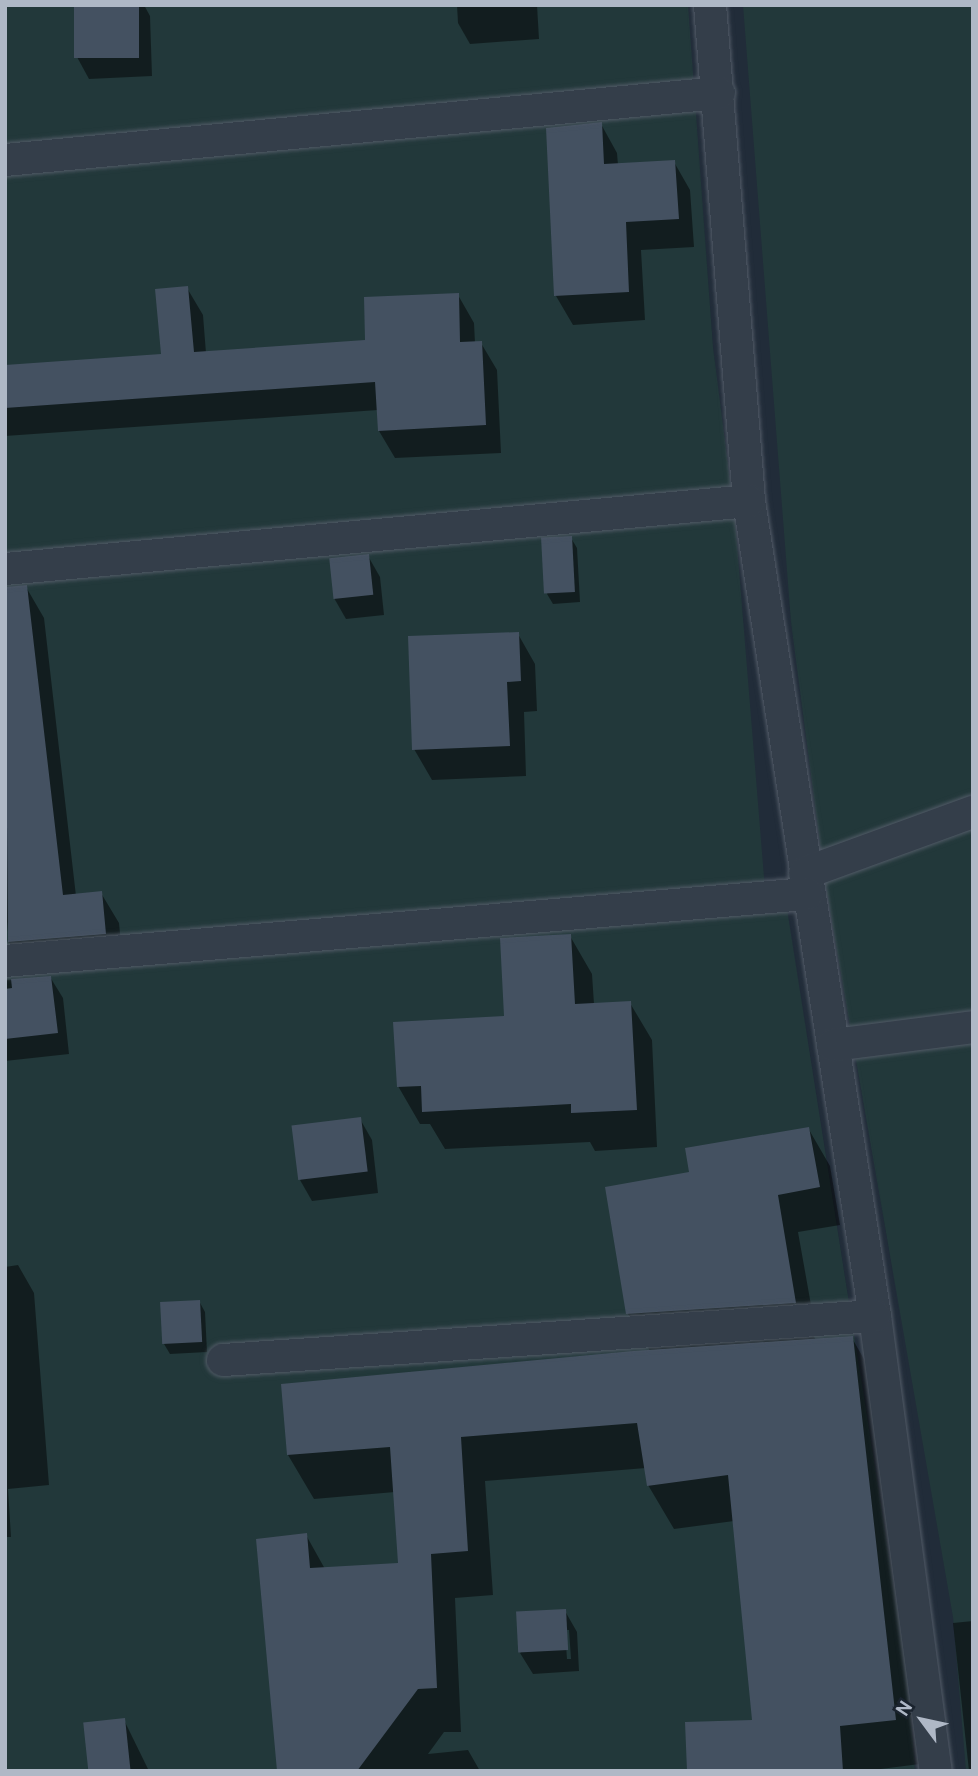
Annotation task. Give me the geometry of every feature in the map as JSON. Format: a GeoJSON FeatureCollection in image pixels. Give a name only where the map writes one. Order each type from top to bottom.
{"type":"FeatureCollection","features":[{"type":"Feature","properties":{"kind":"street"},"geometry":{"type":"LineString","coordinates":[[710,5],[749,501],[806,884],[875,1317],[936,1771]]}},
{"type":"Feature","properties":{"kind":"street"},"geometry":{"type":"LineString","coordinates":[[5,160],[719,93]]}},
{"type":"Feature","properties":{"kind":"street"},"geometry":{"type":"LineString","coordinates":[[5,569],[749,501]]}},
{"type":"Feature","properties":{"kind":"street"},"geometry":{"type":"LineString","coordinates":[[5,961],[806,884],[973,812]]}},
{"type":"Feature","properties":{"kind":"street"},"geometry":{"type":"LineString","coordinates":[[833,1045],[973,1027]]}},
{"type":"Feature","properties":{"kind":"street"},"geometry":{"type":"LineString","coordinates":[[223,1360],[875,1317]]}},
{"type":"Feature","properties":{"kind":"green space"},"geometry":{"type":"Polygon","coordinates":[[[5,5],[688,5],[713,347],[735,520],[767,914],[787,909],[907,1671],[915,1771],[5,1771],[5,5]]]}},
{"type":"Feature","properties":{"kind":"green space"},"geometry":{"type":"Polygon","coordinates":[[[743,5],[973,5],[973,1771],[966,1771],[953,1617],[825,882],[791,622],[743,5]]]}},
{"type":"Feature","properties":{"kind":"building"},"geometry":{"type":"Polygon","coordinates":[[[74,5],[139,5],[139,58],[74,58],[74,5]]]}},
{"type":"Feature","properties":{"kind":"building"},"geometry":{"type":"Polygon","coordinates":[[[602,122],[604,164],[675,160],[679,219],[626,222],[629,292],[554,296],[546,128],[602,122]]]}},
{"type":"Feature","properties":{"kind":"building"},"geometry":{"type":"Polygon","coordinates":[[[188,286],[194,352],[365,340],[364,297],[459,293],[460,342],[482,341],[486,425],[378,431],[375,382],[5,408],[5,365],[161,354],[155,289],[188,286]]]}},
{"type":"Feature","properties":{"kind":"building"},"geometry":{"type":"Polygon","coordinates":[[[572,536],[575,592],[544,594],[541,538],[572,536]]]}},
{"type":"Feature","properties":{"kind":"building"},"geometry":{"type":"Polygon","coordinates":[[[369,554],[373,595],[334,599],[329,558],[369,554]]]}},
{"type":"Feature","properties":{"kind":"building"},"geometry":{"type":"Polygon","coordinates":[[[27,585],[63,895],[102,891],[106,934],[8,942],[5,587],[27,585]]]}},
{"type":"Feature","properties":{"kind":"building"},"geometry":{"type":"Polygon","coordinates":[[[519,632],[521,681],[507,682],[510,746],[412,750],[408,636],[519,632]]]}},
{"type":"Feature","properties":{"kind":"building"},"geometry":{"type":"Polygon","coordinates":[[[571,934],[575,1004],[631,1001],[637,1110],[571,1113],[571,1104],[422,1112],[421,1086],[397,1087],[393,1022],[504,1016],[500,938],[571,934]]]}},
{"type":"Feature","properties":{"kind":"building"},"geometry":{"type":"Polygon","coordinates":[[[51,976],[58,1033],[5,1039],[5,989],[12,988],[11,979],[51,976]]]}},
{"type":"Feature","properties":{"kind":"building"},"geometry":{"type":"Polygon","coordinates":[[[361,1117],[368,1172],[298,1180],[292,1126],[361,1117]]]}},
{"type":"Feature","properties":{"kind":"building"},"geometry":{"type":"Polygon","coordinates":[[[809,1127],[820,1187],[778,1195],[796,1303],[626,1314],[605,1187],[689,1172],[685,1148],[809,1127]]]}},
{"type":"Feature","properties":{"kind":"building"},"geometry":{"type":"Polygon","coordinates":[[[200,1300],[202,1342],[162,1344],[160,1302],[200,1300]]]}},
{"type":"Feature","properties":{"kind":"building"},"geometry":{"type":"Polygon","coordinates":[[[853,1336],[896,1720],[840,1726],[843,1771],[687,1771],[685,1722],[752,1720],[728,1475],[647,1486],[637,1423],[461,1437],[468,1551],[431,1554],[437,1688],[418,1689],[357,1771],[277,1771],[256,1539],[307,1533],[310,1568],[398,1563],[390,1447],[287,1455],[281,1384],[633,1351],[853,1336]]]}},
{"type":"Feature","properties":{"kind":"building"},"geometry":{"type":"Polygon","coordinates":[[[566,1609],[568,1650],[518,1653],[516,1612],[566,1609]]]}},
{"type":"Feature","properties":{"kind":"building"},"geometry":{"type":"Polygon","coordinates":[[[125,1718],[131,1771],[88,1771],[83,1722],[125,1718]]]}}]}
